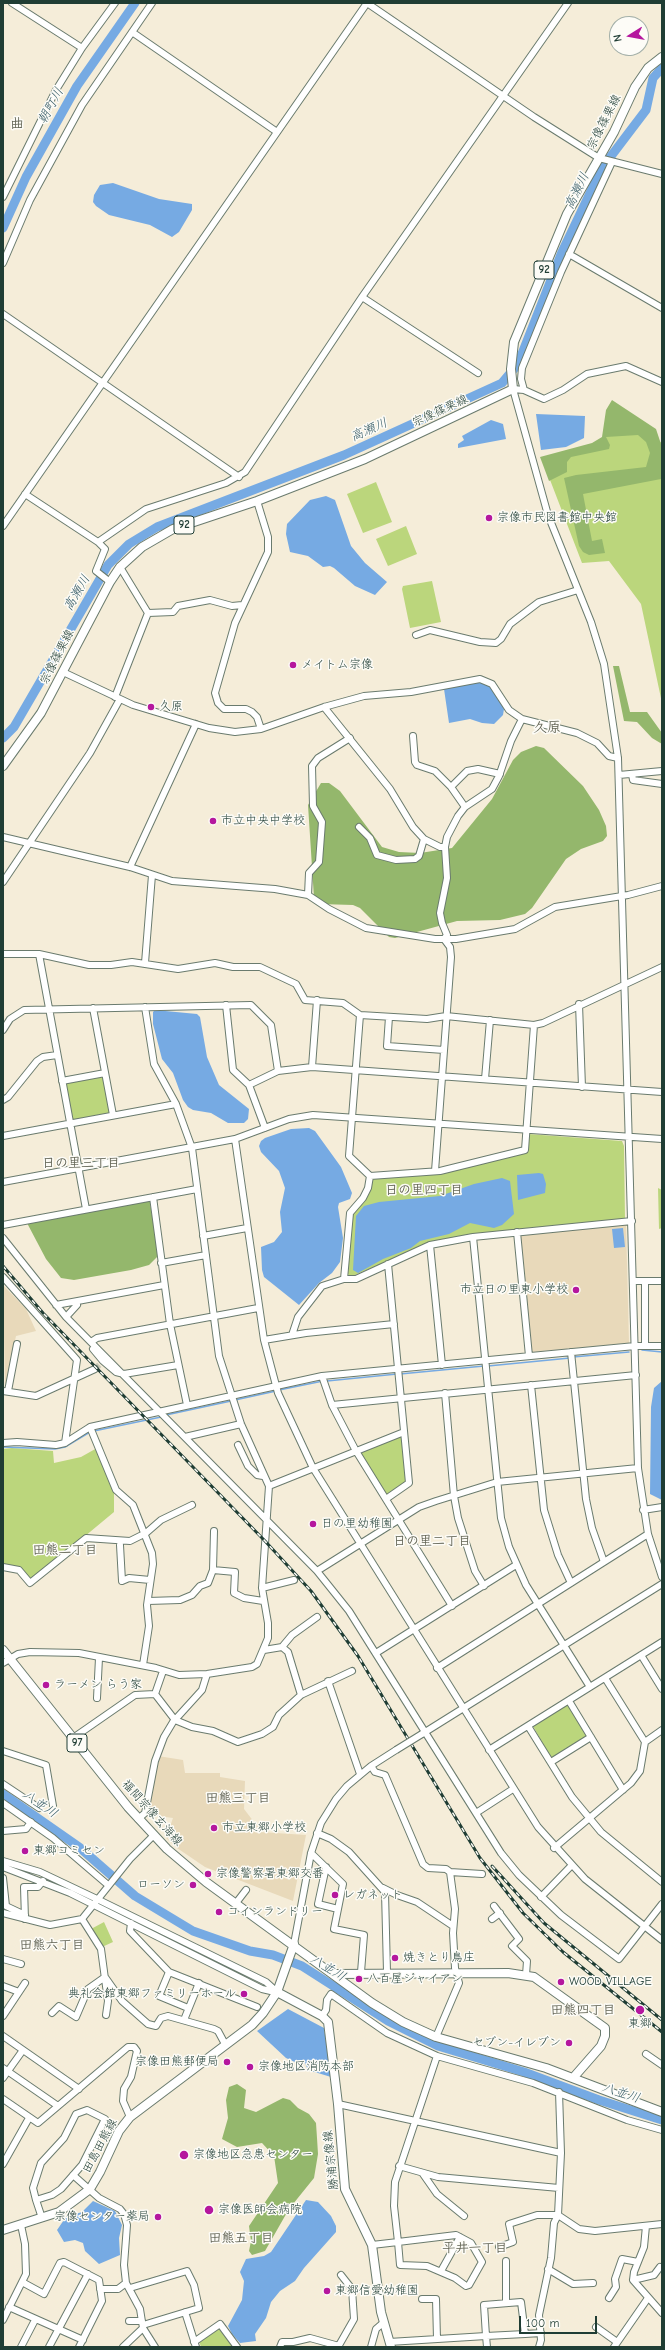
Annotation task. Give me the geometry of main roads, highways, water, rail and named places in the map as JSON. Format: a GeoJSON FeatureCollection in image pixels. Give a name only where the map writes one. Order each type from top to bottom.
{"type":"FeatureCollection","features":[{"type":"Feature","properties":{"kind":"main road","name":"宗像篠栗線"},"geometry":{"type":"LineString","coordinates":[[3,766],[41,713],[63,672],[108,580],[142,547],[163,533],[257,501],[365,459],[513,390],[512,357],[517,334],[567,214],[606,160],[638,82],[648,68],[662,57]]}},
{"type":"Feature","properties":{"kind":"main road","name":"福間宗像玄海線"},"geometry":{"type":"LineString","coordinates":[[3,1650],[6,1660],[73,1738],[153,1836],[181,1862],[394,2017],[436,2037],[546,2068],[662,2112]]}},
{"type":"Feature","properties":{"kind":"main road","name":"田島田熊線"},"geometry":{"type":"LineString","coordinates":[[3,2230],[42,2218],[67,2208],[90,2189],[120,2131],[130,2117],[252,2025],[263,2013],[277,1992],[294,1944]]}},
{"type":"Feature","properties":{"kind":"main road"},"geometry":{"type":"LineString","coordinates":[[334,1974],[361,1972],[457,1972],[526,1975],[542,1982],[605,2028],[605,2036],[601,2046],[573,2078]]}},
{"type":"Feature","properties":{"kind":"main road","name":"勝浦宗像線"},"geometry":{"type":"LineString","coordinates":[[277,1992],[322,2016],[328,2022],[338,2104],[345,2189],[372,2245],[383,2323],[390,2345]]}},
{"type":"Feature","properties":{"kind":"water"},"geometry":{"type":"Polygon","coordinates":[[[113,183],[159,199],[192,204],[192,210],[179,232],[172,237],[150,225],[109,215],[96,206],[93,202],[94,195],[100,185],[113,183]]]}},
{"type":"Feature","properties":{"kind":"water"},"geometry":{"type":"Polygon","coordinates":[[[536,414],[585,416],[584,438],[566,447],[541,450],[536,414]]]}},
{"type":"Feature","properties":{"kind":"water"},"geometry":{"type":"Polygon","coordinates":[[[491,420],[503,424],[506,439],[458,448],[458,444],[464,440],[462,436],[491,420]]]}},
{"type":"Feature","properties":{"kind":"water"},"geometry":{"type":"Polygon","coordinates":[[[326,496],[335,500],[351,546],[365,563],[387,582],[375,595],[355,586],[334,568],[330,566],[323,567],[308,556],[290,552],[286,534],[287,524],[310,500],[326,496]]]}},
{"type":"Feature","properties":{"kind":"water"},"geometry":{"type":"Polygon","coordinates":[[[476,682],[489,685],[493,689],[504,709],[503,715],[494,724],[482,723],[470,719],[449,723],[444,689],[476,682]]]}},
{"type":"Feature","properties":{"kind":"water"},"geometry":{"type":"Polygon","coordinates":[[[155,1010],[197,1014],[200,1017],[207,1057],[219,1085],[249,1109],[248,1119],[244,1123],[228,1123],[211,1113],[193,1110],[188,1107],[183,1100],[173,1073],[162,1059],[153,1024],[153,1012],[155,1010]]]}},
{"type":"Feature","properties":{"kind":"water"},"geometry":{"type":"Polygon","coordinates":[[[309,1128],[315,1131],[341,1167],[352,1193],[350,1199],[339,1203],[338,1207],[343,1238],[340,1262],[332,1273],[319,1283],[299,1305],[264,1277],[262,1270],[261,1247],[274,1242],[282,1232],[280,1212],[285,1188],[279,1171],[261,1152],[259,1146],[261,1141],[265,1138],[291,1129],[309,1128]]]}},
{"type":"Feature","properties":{"kind":"water"},"geometry":{"type":"Polygon","coordinates":[[[543,1174],[546,1184],[545,1193],[518,1200],[517,1175],[543,1174]]]}},
{"type":"Feature","properties":{"kind":"water"},"geometry":{"type":"Polygon","coordinates":[[[502,1178],[510,1181],[514,1214],[502,1225],[494,1228],[470,1223],[449,1234],[420,1241],[411,1248],[383,1259],[358,1273],[353,1270],[356,1216],[364,1206],[379,1202],[440,1196],[474,1184],[502,1178]]]}},
{"type":"Feature","properties":{"kind":"water"},"geometry":{"type":"Polygon","coordinates":[[[623,1228],[625,1247],[614,1248],[612,1229],[623,1228]]]}},
{"type":"Feature","properties":{"kind":"water"},"geometry":{"type":"Polygon","coordinates":[[[662,1381],[662,1500],[650,1494],[651,1407],[654,1388],[662,1381]]]}},
{"type":"Feature","properties":{"kind":"water"},"geometry":{"type":"Polygon","coordinates":[[[288,2009],[324,2028],[331,2077],[308,2070],[305,2063],[299,2064],[286,2058],[257,2031],[288,2009]]]}},
{"type":"Feature","properties":{"kind":"water"},"geometry":{"type":"Polygon","coordinates":[[[306,2200],[318,2202],[331,2216],[336,2226],[336,2232],[304,2268],[295,2281],[280,2291],[271,2302],[266,2318],[255,2334],[256,2341],[240,2343],[232,2334],[228,2326],[242,2300],[244,2281],[240,2272],[246,2259],[264,2256],[271,2252],[306,2200]]]}},
{"type":"Feature","properties":{"kind":"water"},"geometry":{"type":"Polygon","coordinates":[[[93,2201],[115,2211],[122,2225],[119,2238],[120,2255],[99,2264],[85,2251],[83,2243],[75,2240],[64,2242],[57,2230],[66,2217],[82,2212],[93,2201]]]}},
{"type":"Feature","properties":{"kind":"waterway","name":"朝町川"},"geometry":{"type":"LineString","coordinates":[[3,228],[26,177],[77,86],[135,3]]}},
{"type":"Feature","properties":{"kind":"waterway","name":"高瀬川"},"geometry":{"type":"LineString","coordinates":[[3,738],[14,727],[108,565],[129,544],[157,527],[344,455],[502,383],[518,364],[562,252],[602,168],[646,110],[653,78],[662,68]]}},
{"type":"Feature","properties":{"kind":"waterway"},"geometry":{"type":"LineString","coordinates":[[642,1350],[662,1352]]}},
{"type":"Feature","properties":{"kind":"waterway"},"geometry":{"type":"LineString","coordinates":[[573,1357],[629,1352]]}},
{"type":"Feature","properties":{"kind":"waterway"},"geometry":{"type":"LineString","coordinates":[[488,1366],[570,1358]]}},
{"type":"Feature","properties":{"kind":"waterway"},"geometry":{"type":"LineString","coordinates":[[400,1374],[484,1366]]}},
{"type":"Feature","properties":{"kind":"waterway"},"geometry":{"type":"LineString","coordinates":[[327,1381],[397,1374]]}},
{"type":"Feature","properties":{"kind":"waterway"},"geometry":{"type":"LineString","coordinates":[[279,1390],[323,1381]]}},
{"type":"Feature","properties":{"kind":"waterway"},"geometry":{"type":"LineString","coordinates":[[235,1400],[276,1391]]}},
{"type":"Feature","properties":{"kind":"waterway"},"geometry":{"type":"LineString","coordinates":[[166,1415],[231,1401]]}},
{"type":"Feature","properties":{"kind":"waterway"},"geometry":{"type":"LineString","coordinates":[[94,1431],[161,1417]]}},
{"type":"Feature","properties":{"kind":"waterway"},"geometry":{"type":"LineString","coordinates":[[3,1447],[55,1449],[65,1447],[90,1432]]}},
{"type":"Feature","properties":{"kind":"waterway","name":"八並川"},"geometry":{"type":"LineString","coordinates":[[3,1794],[79,1847],[135,1896],[193,1931],[250,1951],[273,1955],[302,1966],[388,2021],[438,2046],[524,2072],[599,2100],[662,2120]]}},
{"type":"Feature","properties":{"kind":"tunnel"},"geometry":{"type":"LineString","coordinates":[[95,1369],[100,1364]]}},
{"type":"Feature","properties":{"kind":"railway"},"geometry":{"type":"LineString","coordinates":[[3,1266],[43,1313],[265,1541],[311,1591],[358,1656],[480,1858],[523,1913],[563,1952],[662,2032]]}},
{"type":"Feature","properties":{"kind":"railway"},"geometry":{"type":"LineString","coordinates":[[492,1866],[544,1923],[662,2020]]}},
{"type":"Feature","properties":{"kind":"place","name":"宗像市民図書館中央館"},"geometry":{"type":"Point","coordinates":[489,518]}},
{"type":"Feature","properties":{"kind":"place","name":"メイトム宗像"},"geometry":{"type":"Point","coordinates":[293,665]}},
{"type":"Feature","properties":{"kind":"place","name":"久原"},"geometry":{"type":"Point","coordinates":[151,707]}},
{"type":"Feature","properties":{"kind":"place","name":"市立中央中学校"},"geometry":{"type":"Point","coordinates":[213,821]}},
{"type":"Feature","properties":{"kind":"place","name":"市立日の里東小学校"},"geometry":{"type":"Point","coordinates":[576,1290]}},
{"type":"Feature","properties":{"kind":"place","name":"日の里幼稚園"},"geometry":{"type":"Point","coordinates":[313,1524]}},
{"type":"Feature","properties":{"kind":"place","name":"ラーメン らう家"},"geometry":{"type":"Point","coordinates":[46,1685]}},
{"type":"Feature","properties":{"kind":"place","name":"市立東郷小学校"},"geometry":{"type":"Point","coordinates":[214,1828]}},
{"type":"Feature","properties":{"kind":"place","name":"東郷コミセン"},"geometry":{"type":"Point","coordinates":[25,1851]}},
{"type":"Feature","properties":{"kind":"place","name":"宗像警察署東郷交番"},"geometry":{"type":"Point","coordinates":[208,1874]}},
{"type":"Feature","properties":{"kind":"place","name":"ローソン"},"geometry":{"type":"Point","coordinates":[193,1885]}},
{"type":"Feature","properties":{"kind":"place","name":"レガネット"},"geometry":{"type":"Point","coordinates":[335,1895]}},
{"type":"Feature","properties":{"kind":"place","name":"コインランドリー"},"geometry":{"type":"Point","coordinates":[219,1912]}},
{"type":"Feature","properties":{"kind":"place","name":"焼きとり鳥庄"},"geometry":{"type":"Point","coordinates":[395,1958]}},
{"type":"Feature","properties":{"kind":"place","name":"八百屋ジャイアン"},"geometry":{"type":"Point","coordinates":[359,1979]}},
{"type":"Feature","properties":{"kind":"place","name":"WOOD VILLAGE"},"geometry":{"type":"Point","coordinates":[561,1982]}},
{"type":"Feature","properties":{"kind":"place","name":"典礼会館東郷ファミリーホール"},"geometry":{"type":"Point","coordinates":[244,1994]}},
{"type":"Feature","properties":{"kind":"place","name":"東郷"},"geometry":{"type":"Point","coordinates":[640,2010]}},
{"type":"Feature","properties":{"kind":"place","name":"セブン-イレブン"},"geometry":{"type":"Point","coordinates":[569,2043]}},
{"type":"Feature","properties":{"kind":"place","name":"宗像田熊郵便局"},"geometry":{"type":"Point","coordinates":[227,2062]}},
{"type":"Feature","properties":{"kind":"place","name":"宗像地区消防本部"},"geometry":{"type":"Point","coordinates":[250,2067]}},
{"type":"Feature","properties":{"kind":"place","name":"宗像地区急患センター"},"geometry":{"type":"Point","coordinates":[184,2155]}},
{"type":"Feature","properties":{"kind":"place","name":"宗像医師会病院"},"geometry":{"type":"Point","coordinates":[209,2210]}},
{"type":"Feature","properties":{"kind":"place","name":"宗像センター薬局"},"geometry":{"type":"Point","coordinates":[158,2217]}},
{"type":"Feature","properties":{"kind":"place","name":"東郷信愛幼稚園"},"geometry":{"type":"Point","coordinates":[327,2291]}},
{"type":"Feature","properties":{"kind":"district","name":"曲"},"geometry":{"type":"Point","coordinates":[17,124]}},
{"type":"Feature","properties":{"kind":"district","name":"久原"},"geometry":{"type":"Point","coordinates":[547,728]}},
{"type":"Feature","properties":{"kind":"district","name":"日の里三丁目"},"geometry":{"type":"Point","coordinates":[81,1163]}},
{"type":"Feature","properties":{"kind":"district","name":"日の里四丁目"},"geometry":{"type":"Point","coordinates":[424,1190]}},
{"type":"Feature","properties":{"kind":"district","name":"日の里二丁目"},"geometry":{"type":"Point","coordinates":[432,1541]}},
{"type":"Feature","properties":{"kind":"district","name":"田熊二丁目"},"geometry":{"type":"Point","coordinates":[65,1550]}},
{"type":"Feature","properties":{"kind":"district","name":"田熊三丁目"},"geometry":{"type":"Point","coordinates":[238,1798]}},
{"type":"Feature","properties":{"kind":"district","name":"田熊六丁目"},"geometry":{"type":"Point","coordinates":[52,1945]}},
{"type":"Feature","properties":{"kind":"district","name":"田熊四丁目"},"geometry":{"type":"Point","coordinates":[583,2010]}},
{"type":"Feature","properties":{"kind":"district","name":"田熊五丁目"},"geometry":{"type":"Point","coordinates":[241,2238]}},
{"type":"Feature","properties":{"kind":"district","name":"平井一丁目"},"geometry":{"type":"Point","coordinates":[475,2248]}}]}
